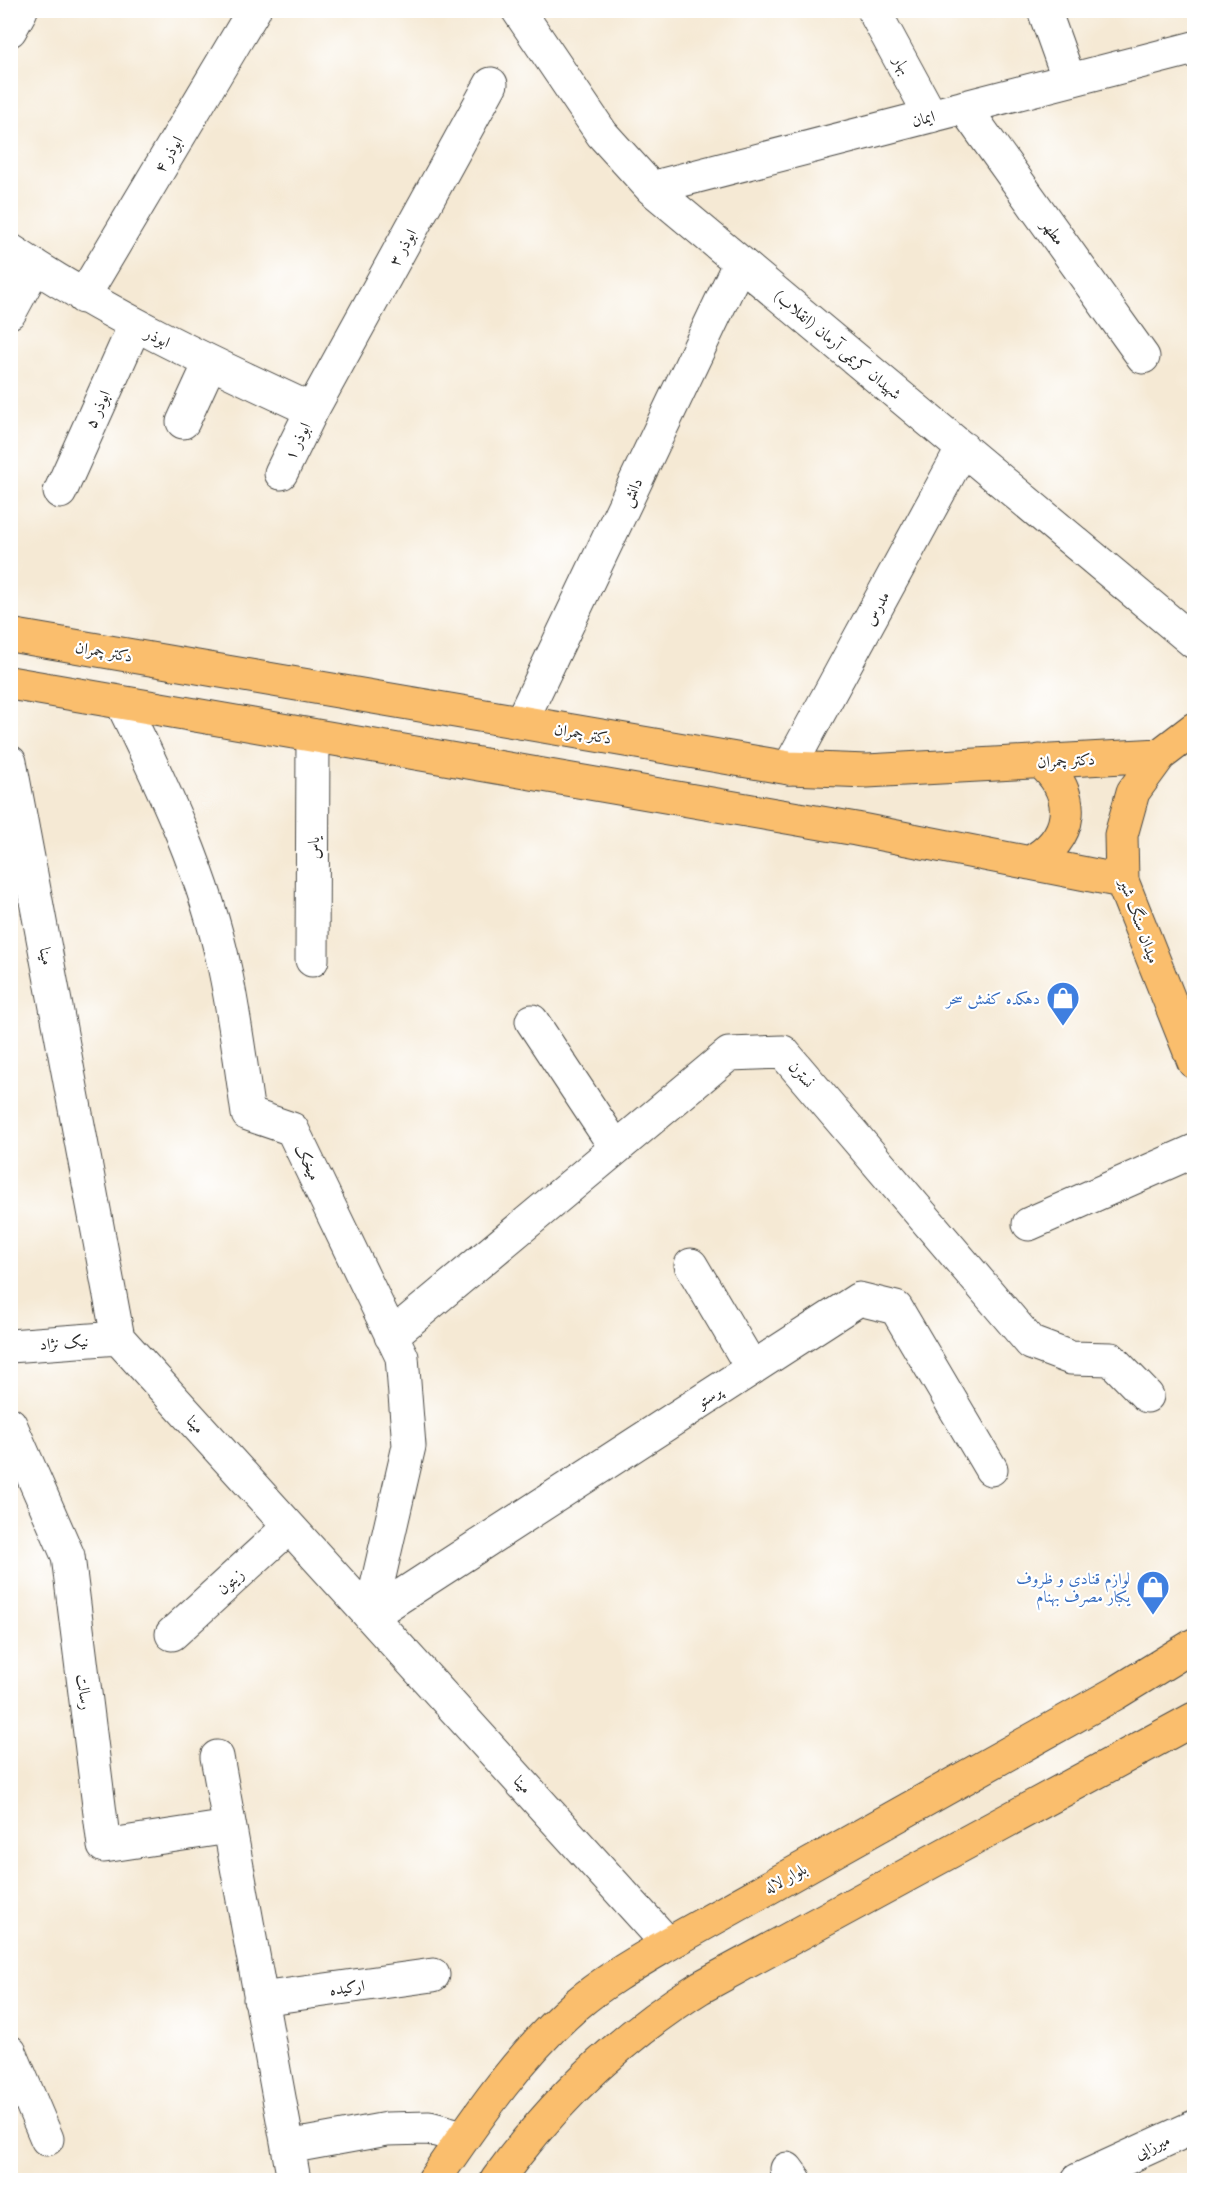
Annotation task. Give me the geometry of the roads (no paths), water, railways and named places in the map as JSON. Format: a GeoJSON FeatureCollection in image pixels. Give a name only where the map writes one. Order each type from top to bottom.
{"type":"FeatureCollection","features":[{"type":"Feature","properties":{"kind":"main road","name":"دکتر چمران"},"geometry":{"type":"LineString","coordinates":[[10,635],[789,768],[867,771],[1160,754]]}},
{"type":"Feature","properties":{"kind":"main road"},"geometry":{"type":"LineString","coordinates":[[10,683],[856,829],[1122,881]]}},
{"type":"Feature","properties":{"kind":"main road","name":"میدان سنگ شیر"},"geometry":{"type":"LineString","coordinates":[[1194,729],[1160,754],[1133,792],[1120,835],[1122,881],[1194,1062]]}},
{"type":"Feature","properties":{"kind":"main road"},"geometry":{"type":"LineString","coordinates":[[1029,863],[1043,856],[1054,845],[1062,832],[1066,817],[1066,801],[1061,786],[1052,772],[1040,761]]}},
{"type":"Feature","properties":{"kind":"main road","name":"بلوار لاله"},"geometry":{"type":"LineString","coordinates":[[434,2181],[464,2137],[543,2035],[577,2004],[613,1977],[1116,1693],[1194,1644]]}},
{"type":"Feature","properties":{"kind":"main road"},"geometry":{"type":"LineString","coordinates":[[497,2181],[580,2080],[659,2013],[711,1981],[1194,1719]]}},
{"type":"Feature","properties":{"kind":"street"},"geometry":{"type":"LineString","coordinates":[[10,30],[21,10]]}},
{"type":"Feature","properties":{"kind":"street","name":"ابوذر ۴"},"geometry":{"type":"LineString","coordinates":[[83,297],[254,10]]}},
{"type":"Feature","properties":{"kind":"street","name":"شهیدان کریمی آرمان (انقلاب)"},"geometry":{"type":"LineString","coordinates":[[518,10],[602,134],[651,188],[1194,642]]}},
{"type":"Feature","properties":{"kind":"street"},"geometry":{"type":"LineString","coordinates":[[1044,10],[1069,81]]}},
{"type":"Feature","properties":{"kind":"street","name":"بهار"},"geometry":{"type":"LineString","coordinates":[[875,13],[931,116]]}},
{"type":"Feature","properties":{"kind":"street","name":"ایمان"},"geometry":{"type":"LineString","coordinates":[[651,188],[1194,48]]}},
{"type":"Feature","properties":{"kind":"street","name":"ابوذر ۳"},"geometry":{"type":"LineString","coordinates":[[312,410],[491,84]]}},
{"type":"Feature","properties":{"kind":"street","name":"مطهر"},"geometry":{"type":"LineString","coordinates":[[964,107],[1143,357]]}},
{"type":"Feature","properties":{"kind":"street"},"geometry":{"type":"LineString","coordinates":[[10,312],[23,258]]}},
{"type":"Feature","properties":{"kind":"street","name":"ابوذر"},"geometry":{"type":"LineString","coordinates":[[23,258],[83,297],[135,325],[312,410]]}},
{"type":"Feature","properties":{"kind":"street","name":"دانش"},"geometry":{"type":"LineString","coordinates":[[521,722],[740,262]]}},
{"type":"Feature","properties":{"kind":"street","name":"ابوذر ۵"},"geometry":{"type":"LineString","coordinates":[[60,492],[135,325]]}},
{"type":"Feature","properties":{"kind":"street"},"geometry":{"type":"LineString","coordinates":[[183,422],[210,363]]}},
{"type":"Feature","properties":{"kind":"street","name":"ابوذر ۱"},"geometry":{"type":"LineString","coordinates":[[281,473],[312,410]]}},
{"type":"Feature","properties":{"kind":"street","name":"مدرس"},"geometry":{"type":"LineString","coordinates":[[789,768],[963,448]]}},
{"type":"Feature","properties":{"kind":"street","name":"میخک"},"geometry":{"type":"LineString","coordinates":[[122,702],[172,805],[204,893],[225,969],[248,1113],[292,1129],[402,1357],[409,1446],[370,1616]]}},
{"type":"Feature","properties":{"kind":"street","name":"یاس"},"geometry":{"type":"LineString","coordinates":[[312,960],[313,736]]}},
{"type":"Feature","properties":{"kind":"street","name":"مینا"},"geometry":{"type":"LineString","coordinates":[[10,762],[118,1338],[668,1944]]}},
{"type":"Feature","properties":{"kind":"street"},"geometry":{"type":"LineString","coordinates":[[531,1021],[616,1148]]}},
{"type":"Feature","properties":{"kind":"street","name":"نسترن"},"geometry":{"type":"LineString","coordinates":[[391,1336],[729,1054],[783,1052],[1031,1343],[1071,1358],[1111,1359],[1147,1396]]}},
{"type":"Feature","properties":{"kind":"street"},"geometry":{"type":"LineString","coordinates":[[1029,1224],[1194,1151]]}},
{"type":"Feature","properties":{"kind":"street"},"geometry":{"type":"LineString","coordinates":[[691,1265],[753,1368]]}},
{"type":"Feature","properties":{"kind":"street","name":"پرستو"},"geometry":{"type":"LineString","coordinates":[[370,1616],[859,1299],[896,1308],[991,1469]]}},
{"type":"Feature","properties":{"kind":"street","name":"نیک نژاد"},"geometry":{"type":"LineString","coordinates":[[10,1346],[118,1338]]}},
{"type":"Feature","properties":{"kind":"street","name":"رسالت"},"geometry":{"type":"LineString","coordinates":[[10,1424],[68,1556],[104,1846],[229,1827]]}},
{"type":"Feature","properties":{"kind":"street","name":"زیتون"},"geometry":{"type":"LineString","coordinates":[[172,1634],[289,1527]]}},
{"type":"Feature","properties":{"kind":"street"},"geometry":{"type":"LineString","coordinates":[[217,1757],[294,2181]]}},
{"type":"Feature","properties":{"kind":"street","name":"ارکیده"},"geometry":{"type":"LineString","coordinates":[[260,1999],[433,1975]]}},
{"type":"Feature","properties":{"kind":"street"},"geometry":{"type":"LineString","coordinates":[[10,2052],[47,2139]]}},
{"type":"Feature","properties":{"kind":"street","name":"میرزایی"},"geometry":{"type":"LineString","coordinates":[[1078,2181],[1194,2127]]}},
{"type":"Feature","properties":{"kind":"street"},"geometry":{"type":"LineString","coordinates":[[288,2147],[387,2129],[429,2128],[464,2137]]}},
{"type":"Feature","properties":{"kind":"place","name":"دهکده کفش سحر"},"geometry":{"type":"Point","coordinates":[1063,1027]}},
{"type":"Feature","properties":{"kind":"place","name":"لوازم قنادی و ظروف یکبار مصرف بهنام"},"geometry":{"type":"Point","coordinates":[1153,1616]}}]}
